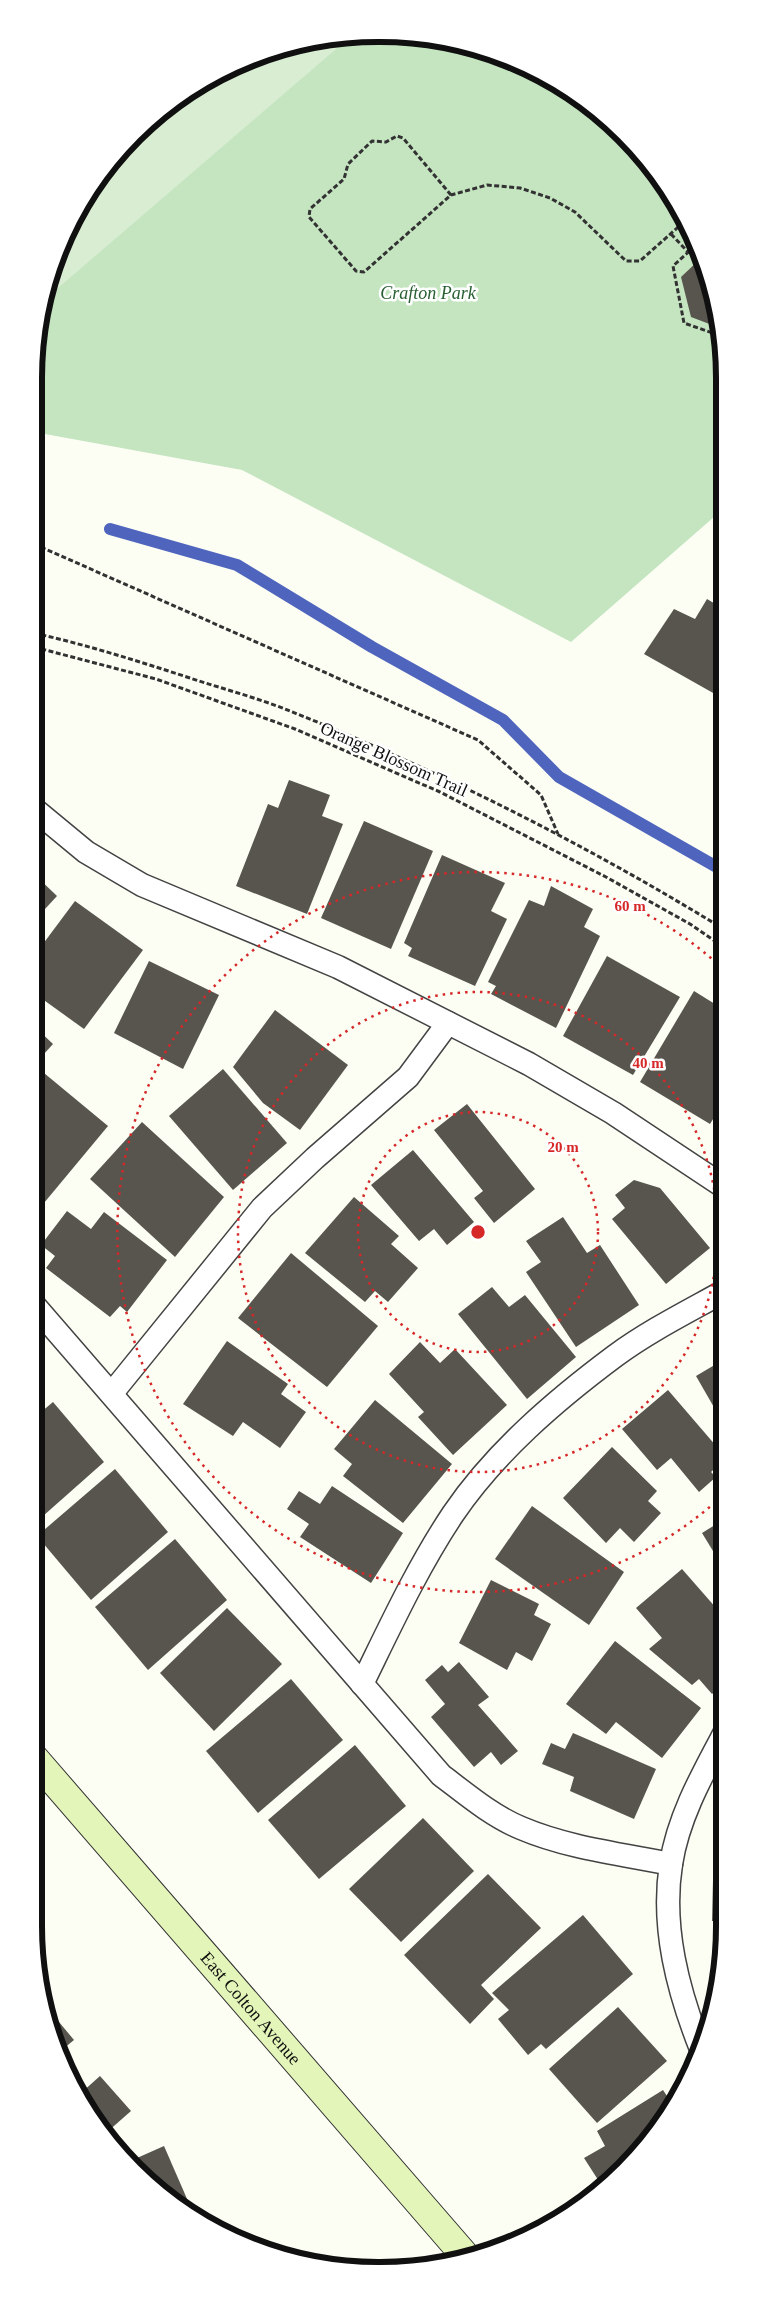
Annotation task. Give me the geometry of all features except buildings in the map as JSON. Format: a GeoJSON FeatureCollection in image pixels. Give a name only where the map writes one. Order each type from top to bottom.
{"type":"FeatureCollection","features":[{"type":"Feature","properties":{"kind":"street","name":"East Colton Avenue"},"geometry":{"type":"LineString","coordinates":[[42,1780],[461,2252]]}},
{"type":"Feature","properties":{"kind":"lane"},"geometry":{"type":"LineString","coordinates":[[42,816],[86,852],[142,885],[338,966],[529,1064],[613,1113],[716,1181]]}},
{"type":"Feature","properties":{"kind":"lane"},"geometry":{"type":"LineString","coordinates":[[112,1393],[262,1208],[315,1158],[408,1077],[448,1023]]}},
{"type":"Feature","properties":{"kind":"lane"},"geometry":{"type":"LineString","coordinates":[[362,1684],[411,1584],[454,1513],[506,1451],[540,1418],[616,1355],[660,1327],[716,1296]]}},
{"type":"Feature","properties":{"kind":"lane"},"geometry":{"type":"LineString","coordinates":[[42,1314],[441,1775],[479,1803],[519,1828],[548,1839],[671,1864]]}},
{"type":"Feature","properties":{"kind":"lane"},"geometry":{"type":"LineString","coordinates":[[697,2037],[680,1987],[668,1920],[671,1864],[682,1820],[716,1749]]}},
{"type":"Feature","properties":{"kind":"path"},"geometry":{"type":"LineString","coordinates":[[452,195],[403,138],[397,136],[386,142],[372,141],[348,164],[344,178],[310,209],[309,217],[356,271],[364,272],[452,195],[487,185],[520,188],[550,198],[575,212],[626,261],[640,261],[679,227]]}},
{"type":"Feature","properties":{"kind":"path"},"geometry":{"type":"LineString","coordinates":[[671,234],[688,252],[673,266],[684,323],[713,333]]}},
{"type":"Feature","properties":{"kind":"path"},"geometry":{"type":"LineString","coordinates":[[42,548],[478,740],[541,795],[558,834]]}},
{"type":"Feature","properties":{"kind":"path"},"geometry":{"type":"LineString","coordinates":[[42,635],[92,646],[289,710],[438,776],[558,834],[667,894],[716,924]]}},
{"type":"Feature","properties":{"kind":"path","name":"Orange Blossom Trail"},"geometry":{"type":"LineString","coordinates":[[42,649],[156,679],[295,729],[457,801],[606,877],[690,924],[716,942]]}},
{"type":"Feature","properties":{"kind":"green space","name":"Crafton Park"},"geometry":{"type":"Polygon","coordinates":[[[379,42],[423,45],[445,49],[487,60],[508,68],[566,99],[617,141],[659,192],[681,230],[698,271],[713,335],[716,379],[716,515],[571,642],[242,470],[42,433],[42,379],[45,335],[54,292],[68,250],[99,192],[112,174],[157,126],[192,99],[250,68],[271,60],[313,49],[335,45],[379,42]]]}},
{"type":"Feature","properties":{"kind":"green space"},"geometry":{"type":"Polygon","coordinates":[[[341,44],[54,291],[60,271],[77,230],[99,192],[126,157],[157,126],[192,99],[250,68],[292,54],[341,44]]]}},
{"type":"Feature","properties":{"kind":"waterway"},"geometry":{"type":"LineString","coordinates":[[110,529],[237,565],[372,647],[503,720],[559,777],[716,867]]}}]}
